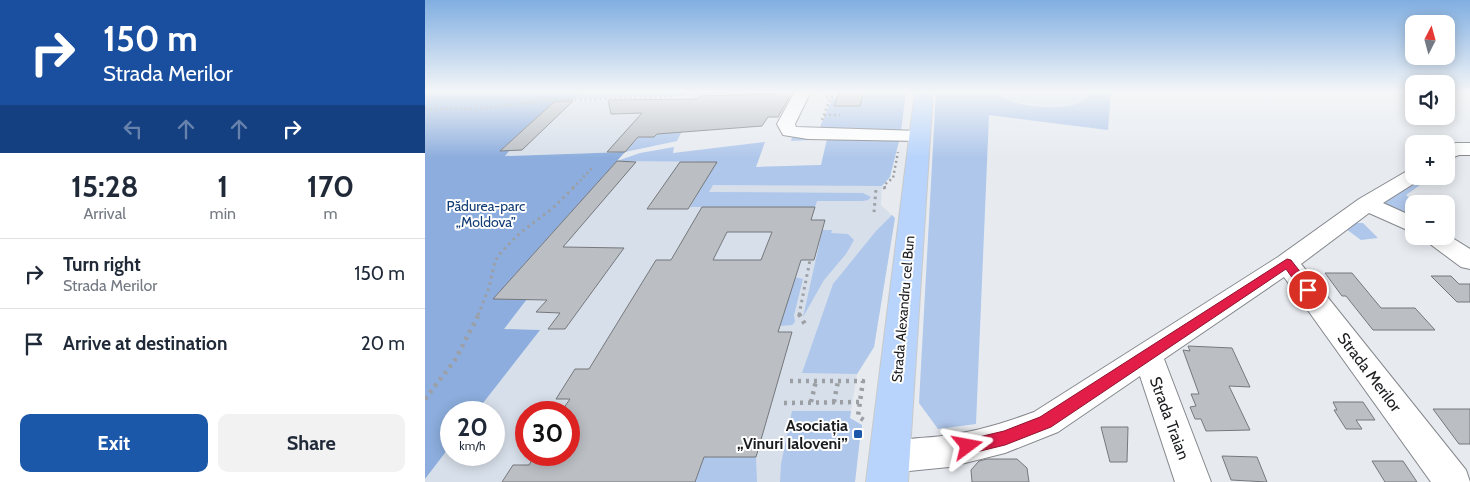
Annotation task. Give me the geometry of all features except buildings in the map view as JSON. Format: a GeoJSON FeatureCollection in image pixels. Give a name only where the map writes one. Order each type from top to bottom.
{"type":"FeatureCollection","features":[{"type":"Feature","properties":{"kind":"main road","name":"Strada Alexandru cel Bun"},"geometry":{"type":"LineString","coordinates":[[888,469],[922,113]]}},
{"type":"Feature","properties":{"kind":"street"},"geometry":{"type":"LineString","coordinates":[[791,113],[786,124],[789,131],[814,134],[920,136]]}},
{"type":"Feature","properties":{"kind":"street"},"geometry":{"type":"LineString","coordinates":[[888,469],[949,451],[1005,438],[1046,422],[1287,263],[1367,204],[1405,181]]}},
{"type":"Feature","properties":{"kind":"street"},"geometry":{"type":"LineString","coordinates":[[1367,204],[1405,222]]}},
{"type":"Feature","properties":{"kind":"street"},"geometry":{"type":"LineString","coordinates":[[1446,245],[1470,262]]}},
{"type":"Feature","properties":{"kind":"street","name":"Strada Merilor"},"geometry":{"type":"LineString","coordinates":[[1287,263],[1453,482]]}},
{"type":"Feature","properties":{"kind":"street","name":"Strada Traian"},"geometry":{"type":"LineString","coordinates":[[1147,354],[1193,482]]}},
{"type":"Feature","properties":{"kind":"path"},"geometry":{"type":"LineString","coordinates":[[821,124],[824,115],[840,115]]}},
{"type":"Feature","properties":{"kind":"path"},"geometry":{"type":"LineString","coordinates":[[425,399],[445,377],[461,353],[489,287],[495,261],[504,247],[519,233],[548,212],[593,167]]}},
{"type":"Feature","properties":{"kind":"path"},"geometry":{"type":"LineString","coordinates":[[874,212],[876,189]]}},
{"type":"Feature","properties":{"kind":"path"},"geometry":{"type":"LineString","coordinates":[[806,326],[799,316],[810,260]]}},
{"type":"Feature","properties":{"kind":"path"},"geometry":{"type":"LineString","coordinates":[[790,381],[863,381],[858,416],[865,422]]}},
{"type":"Feature","properties":{"kind":"path"},"geometry":{"type":"LineString","coordinates":[[811,402],[816,381]]}},
{"type":"Feature","properties":{"kind":"path"},"geometry":{"type":"LineString","coordinates":[[835,402],[838,381]]}},
{"type":"Feature","properties":{"kind":"path"},"geometry":{"type":"LineString","coordinates":[[784,403],[860,402]]}},
{"type":"Feature","properties":{"kind":"shaded area"},"geometry":{"type":"Polygon","coordinates":[[[541,113],[768,113],[762,126],[638,137],[625,152],[504,156],[509,151],[500,151],[541,113]]]}},
{"type":"Feature","properties":{"kind":"shaded area"},"geometry":{"type":"Polygon","coordinates":[[[681,113],[691,113],[677,141],[625,152],[638,137],[666,133],[681,113]]]}},
{"type":"Feature","properties":{"kind":"shaded area"},"geometry":{"type":"Polygon","coordinates":[[[826,113],[903,113],[901,131],[822,129],[820,127],[826,113]]]}},
{"type":"Feature","properties":{"kind":"shaded area"},"geometry":{"type":"Polygon","coordinates":[[[935,113],[1109,113],[1108,130],[989,115],[976,424],[938,429],[919,403],[935,113]]]}},
{"type":"Feature","properties":{"kind":"shaded area"},"geometry":{"type":"Polygon","coordinates":[[[792,137],[899,141],[890,177],[882,186],[713,185],[709,192],[863,193],[871,197],[863,201],[817,201],[815,207],[690,207],[716,162],[617,161],[640,153],[674,147],[673,153],[765,142],[756,167],[821,165],[827,139],[791,141],[792,137]]]}},
{"type":"Feature","properties":{"kind":"shaded area"},"geometry":{"type":"Polygon","coordinates":[[[617,161],[717,162],[756,167],[821,165],[890,177],[882,185],[881,205],[895,218],[874,347],[857,374],[850,418],[862,425],[862,430],[856,430],[854,438],[860,438],[855,482],[425,482],[425,479],[440,459],[440,466],[505,466],[505,401],[484,401],[539,330],[504,329],[493,299],[617,161]]]}},
{"type":"Feature","properties":{"kind":"shaded area"},"geometry":{"type":"Polygon","coordinates":[[[1406,185],[1420,185],[1405,195],[1405,216],[1384,204],[1385,200],[1406,185]]]}},
{"type":"Feature","properties":{"kind":"shaded area"},"geometry":{"type":"Polygon","coordinates":[[[892,215],[895,218],[874,347],[857,374],[802,373],[833,284],[876,231],[892,215]]]}},
{"type":"Feature","properties":{"kind":"shaded area"},"geometry":{"type":"Polygon","coordinates":[[[1354,223],[1363,223],[1378,238],[1361,240],[1346,229],[1354,223]]]}},
{"type":"Feature","properties":{"kind":"shaded area"},"geometry":{"type":"Polygon","coordinates":[[[806,230],[832,230],[831,233],[848,234],[854,240],[846,254],[824,280],[803,317],[822,232],[806,230]]]}},
{"type":"Feature","properties":{"kind":"shaded area"},"geometry":{"type":"Polygon","coordinates":[[[795,277],[803,279],[794,315],[795,322],[792,325],[780,326],[795,277]]]}},
{"type":"Feature","properties":{"kind":"shaded area"},"geometry":{"type":"Polygon","coordinates":[[[792,411],[851,411],[850,418],[862,425],[862,430],[856,430],[854,438],[860,438],[855,482],[780,482],[781,464],[792,411]]]}},
{"type":"Feature","properties":{"kind":"shaded area"},"geometry":{"type":"Polygon","coordinates":[[[704,457],[756,457],[757,482],[695,482],[704,457]]]}},
{"type":"Feature","properties":{"kind":"green space","name":"Pădurea-parc „Moldova”"},"geometry":{"type":"Polygon","coordinates":[[[425,113],[541,113],[501,150],[510,150],[505,156],[625,152],[494,298],[527,299],[504,329],[540,330],[485,401],[440,401],[440,459],[425,479],[425,113]]]}},
{"type":"Feature","properties":{"kind":"place","name":"Asociația „Vinuri Ialoveni”"},"geometry":{"type":"Point","coordinates":[858,434]}},
{"type":"Feature","properties":{"kind":"route"},"geometry":{"type":"LineString","coordinates":[[968,446],[1005,438],[1046,422],[1287,263],[1308,290]]}}]}
